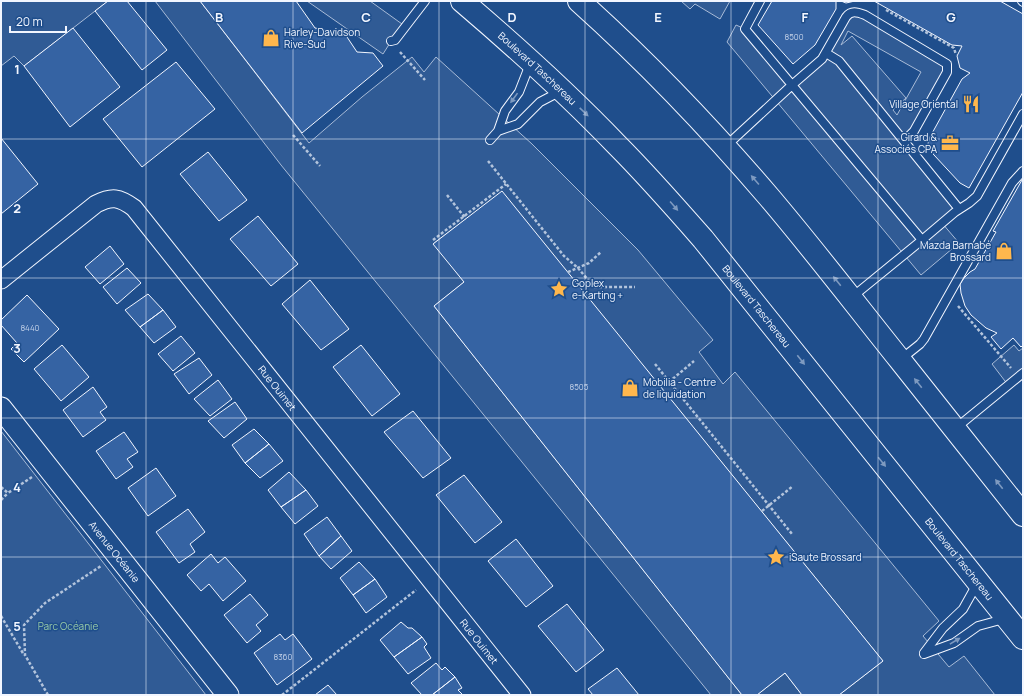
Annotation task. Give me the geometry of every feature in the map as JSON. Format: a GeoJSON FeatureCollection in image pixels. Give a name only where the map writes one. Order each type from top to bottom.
{"type":"FeatureCollection","features":[{"type":"Feature","properties":{"kind":"main road","name":"Boulevard Taschereau"},"geometry":{"type":"LineString","coordinates":[[462,1],[561,90],[659,189],[703,239],[1023,638]]}},
{"type":"Feature","properties":{"kind":"main road"},"geometry":{"type":"LineString","coordinates":[[579,1],[649,67],[725,147],[769,197],[1023,515]]}},
{"type":"Feature","properties":{"kind":"street","name":"Rue Ouimet"},"geometry":{"type":"LineString","coordinates":[[1,280],[96,204],[110,198],[116,198],[134,208],[522,695]]}},
{"type":"Feature","properties":{"kind":"street","name":"Avenue Océanie"},"geometry":{"type":"LineString","coordinates":[[1,408],[228,695]]}},
{"type":"Feature","properties":{"kind":"lane"},"geometry":{"type":"LineString","coordinates":[[391,41],[395,40],[425,1]]}},
{"type":"Feature","properties":{"kind":"lane"},"geometry":{"type":"LineString","coordinates":[[760,1],[745,29],[922,240]]}},
{"type":"Feature","properties":{"kind":"lane"},"geometry":{"type":"LineString","coordinates":[[725,147],[822,59],[846,17],[849,13],[853,12],[865,15],[948,66],[947,72],[914,131],[904,141]]}},
{"type":"Feature","properties":{"kind":"lane"},"geometry":{"type":"LineString","coordinates":[[826,53],[839,61],[959,209]]}},
{"type":"Feature","properties":{"kind":"lane"},"geometry":{"type":"LineString","coordinates":[[490,140],[498,131],[505,111],[519,92],[530,62]]}},
{"type":"Feature","properties":{"kind":"lane"},"geometry":{"type":"LineString","coordinates":[[498,131],[518,124],[540,102],[561,90]]}},
{"type":"Feature","properties":{"kind":"lane"},"geometry":{"type":"LineString","coordinates":[[851,298],[959,209],[974,200],[1023,114]]}},
{"type":"Feature","properties":{"kind":"lane"},"geometry":{"type":"LineString","coordinates":[[900,360],[920,344],[924,338],[1012,183],[1023,171]]}},
{"type":"Feature","properties":{"kind":"lane"},"geometry":{"type":"LineString","coordinates":[[955,429],[1023,373]]}},
{"type":"Feature","properties":{"kind":"lane"},"geometry":{"type":"LineString","coordinates":[[978,582],[963,609],[943,628],[924,654],[954,643],[978,626],[1007,618]]}},
{"type":"Feature","properties":{"kind":"path"},"geometry":{"type":"LineString","coordinates":[[391,41],[425,80]]}},
{"type":"Feature","properties":{"kind":"path"},"geometry":{"type":"LineString","coordinates":[[293,135],[320,166]]}},
{"type":"Feature","properties":{"kind":"path"},"geometry":{"type":"LineString","coordinates":[[488,161],[564,256],[578,268],[594,287],[635,287]]}},
{"type":"Feature","properties":{"kind":"path"},"geometry":{"type":"LineString","coordinates":[[433,240],[465,217],[506,184]]}},
{"type":"Feature","properties":{"kind":"path"},"geometry":{"type":"LineString","coordinates":[[447,195],[465,217]]}},
{"type":"Feature","properties":{"kind":"path"},"geometry":{"type":"LineString","coordinates":[[568,272],[589,263],[601,252]]}},
{"type":"Feature","properties":{"kind":"path"},"geometry":{"type":"LineString","coordinates":[[954,300],[970,317],[1001,356]]}},
{"type":"Feature","properties":{"kind":"path"},"geometry":{"type":"LineString","coordinates":[[669,382],[694,361]]}},
{"type":"Feature","properties":{"kind":"path"},"geometry":{"type":"LineString","coordinates":[[654,364],[792,534]]}},
{"type":"Feature","properties":{"kind":"path"},"geometry":{"type":"LineString","coordinates":[[1,500],[8,493],[32,476]]}},
{"type":"Feature","properties":{"kind":"path"},"geometry":{"type":"LineString","coordinates":[[762,511],[793,486]]}},
{"type":"Feature","properties":{"kind":"path"},"geometry":{"type":"LineString","coordinates":[[1,487],[8,493]]}},
{"type":"Feature","properties":{"kind":"path"},"geometry":{"type":"LineString","coordinates":[[25,655],[24,625],[45,604],[103,564]]}},
{"type":"Feature","properties":{"kind":"path"},"geometry":{"type":"LineString","coordinates":[[282,695],[419,587]]}},
{"type":"Feature","properties":{"kind":"path"},"geometry":{"type":"LineString","coordinates":[[1,616],[48,695]]}},
{"type":"Feature","properties":{"kind":"shaded area"},"geometry":{"type":"Polygon","coordinates":[[[1,1],[108,1],[24,66],[14,56],[1,66],[1,1]]]}},
{"type":"Feature","properties":{"kind":"shaded area"},"geometry":{"type":"Polygon","coordinates":[[[155,1],[200,1],[309,143],[362,97],[412,57],[424,72],[436,57],[532,144],[638,250],[713,340],[699,352],[723,384],[735,372],[939,621],[923,636],[949,667],[964,656],[995,695],[839,695],[883,661],[502,192],[434,243],[464,282],[434,306],[742,695],[711,695],[281,165],[155,1]]]}},
{"type":"Feature","properties":{"kind":"shaded area"},"geometry":{"type":"Polygon","coordinates":[[[307,1],[370,1],[402,24],[383,54],[307,1]]]}},
{"type":"Feature","properties":{"kind":"shaded area"},"geometry":{"type":"Polygon","coordinates":[[[681,1],[730,1],[720,19],[695,4],[690,9],[681,1]]]}},
{"type":"Feature","properties":{"kind":"shaded area"},"geometry":{"type":"Polygon","coordinates":[[[853,12],[948,66],[904,141],[959,209],[942,223],[959,243],[921,275],[727,42],[736,25],[745,29],[792,85],[822,59],[853,12]],[[848,31],[841,45],[852,36],[906,98],[893,110],[897,115],[921,72],[848,31]]]}},
{"type":"Feature","properties":{"kind":"shaded area"},"geometry":{"type":"Polygon","coordinates":[[[1014,345],[1019,351],[1023,348],[1023,376],[1008,385],[992,364],[1014,345]]]}},
{"type":"Feature","properties":{"kind":"shaded area","name":"Parc Océanie"},"geometry":{"type":"Polygon","coordinates":[[[1,431],[206,695],[1,695],[1,431]]]}},
{"type":"Feature","properties":{"kind":"shaded area"},"geometry":{"type":"Polygon","coordinates":[[[785,673],[802,695],[757,695],[785,673]]]}},
{"type":"Feature","properties":{"kind":"building"},"geometry":{"type":"Polygon","coordinates":[[[108,1],[127,1],[167,50],[142,70],[95,11],[108,1]]]}},
{"type":"Feature","properties":{"kind":"building"},"geometry":{"type":"Polygon","coordinates":[[[200,1],[296,1],[315,28],[345,34],[357,52],[373,53],[383,66],[302,133],[200,1]]]}},
{"type":"Feature","properties":{"kind":"building"},"geometry":{"type":"Polygon","coordinates":[[[772,1],[836,1],[836,9],[815,45],[793,64],[758,25],[772,1]]]}},
{"type":"Feature","properties":{"kind":"building"},"geometry":{"type":"Polygon","coordinates":[[[841,1],[855,1],[846,3],[841,1]]]}},
{"type":"Feature","properties":{"kind":"building"},"geometry":{"type":"Polygon","coordinates":[[[874,1],[1000,1],[1023,14],[1023,92],[969,188],[960,183],[934,155],[929,149],[928,143],[962,79],[970,73],[960,68],[957,56],[962,46],[952,45],[874,1]]]}},
{"type":"Feature","properties":{"kind":"building"},"geometry":{"type":"Polygon","coordinates":[[[73,28],[120,87],[70,127],[24,66],[73,28]]]}},
{"type":"Feature","properties":{"kind":"building"},"geometry":{"type":"Polygon","coordinates":[[[176,62],[215,109],[142,167],[103,119],[176,62]]]}},
{"type":"Feature","properties":{"kind":"building"},"geometry":{"type":"Polygon","coordinates":[[[1,138],[38,184],[1,214],[1,138]]]}},
{"type":"Feature","properties":{"kind":"building"},"geometry":{"type":"Polygon","coordinates":[[[208,152],[247,200],[219,221],[180,174],[208,152]]]}},
{"type":"Feature","properties":{"kind":"building","name":"Mazda Barnabé Brossard"},"geometry":{"type":"Polygon","coordinates":[[[1022,180],[1023,345],[1021,347],[1013,338],[1001,349],[991,337],[997,333],[986,328],[971,315],[965,306],[960,284],[970,272],[975,269],[996,232],[993,231],[1022,180]]]}},
{"type":"Feature","properties":{"kind":"building"},"geometry":{"type":"Polygon","coordinates":[[[502,191],[883,661],[839,695],[802,695],[785,673],[757,695],[742,695],[434,306],[464,282],[433,244],[502,191]]]}},
{"type":"Feature","properties":{"kind":"building"},"geometry":{"type":"Polygon","coordinates":[[[258,216],[298,264],[271,286],[230,239],[258,216]]]}},
{"type":"Feature","properties":{"kind":"building"},"geometry":{"type":"Polygon","coordinates":[[[110,246],[124,264],[100,284],[85,267],[110,246]]]}},
{"type":"Feature","properties":{"kind":"building"},"geometry":{"type":"Polygon","coordinates":[[[127,268],[141,283],[117,304],[103,287],[127,268]]]}},
{"type":"Feature","properties":{"kind":"building"},"geometry":{"type":"Polygon","coordinates":[[[310,280],[349,329],[321,350],[282,304],[310,280]]]}},
{"type":"Feature","properties":{"kind":"building"},"geometry":{"type":"Polygon","coordinates":[[[148,294],[163,310],[140,327],[125,310],[148,294]]]}},
{"type":"Feature","properties":{"kind":"building"},"geometry":{"type":"Polygon","coordinates":[[[27,295],[59,329],[24,362],[11,349],[17,343],[1,325],[1,320],[27,295]]]}},
{"type":"Feature","properties":{"kind":"building"},"geometry":{"type":"Polygon","coordinates":[[[163,310],[176,327],[154,343],[140,327],[163,310]]]}},
{"type":"Feature","properties":{"kind":"building"},"geometry":{"type":"Polygon","coordinates":[[[181,336],[195,353],[173,371],[158,354],[181,336]]]}},
{"type":"Feature","properties":{"kind":"building"},"geometry":{"type":"Polygon","coordinates":[[[62,345],[89,377],[61,401],[34,369],[62,345]]]}},
{"type":"Feature","properties":{"kind":"building"},"geometry":{"type":"Polygon","coordinates":[[[361,345],[400,394],[372,416],[333,367],[361,345]]]}},
{"type":"Feature","properties":{"kind":"building"},"geometry":{"type":"Polygon","coordinates":[[[199,358],[212,375],[189,394],[174,374],[199,358]]]}},
{"type":"Feature","properties":{"kind":"building"},"geometry":{"type":"Polygon","coordinates":[[[218,380],[232,399],[210,416],[194,399],[218,380]]]}},
{"type":"Feature","properties":{"kind":"building"},"geometry":{"type":"Polygon","coordinates":[[[93,387],[107,407],[100,412],[106,420],[83,437],[63,410],[93,387]]]}},
{"type":"Feature","properties":{"kind":"building"},"geometry":{"type":"Polygon","coordinates":[[[235,402],[247,419],[224,438],[208,421],[235,402]]]}},
{"type":"Feature","properties":{"kind":"building"},"geometry":{"type":"Polygon","coordinates":[[[413,411],[451,458],[423,478],[384,432],[413,411]]]}},
{"type":"Feature","properties":{"kind":"building"},"geometry":{"type":"Polygon","coordinates":[[[254,429],[269,444],[245,463],[232,445],[254,429]]]}},
{"type":"Feature","properties":{"kind":"building"},"geometry":{"type":"Polygon","coordinates":[[[124,432],[138,452],[127,459],[133,467],[116,479],[96,451],[124,432]]]}},
{"type":"Feature","properties":{"kind":"building"},"geometry":{"type":"Polygon","coordinates":[[[269,444],[283,461],[260,478],[245,463],[269,444]]]}},
{"type":"Feature","properties":{"kind":"building"},"geometry":{"type":"Polygon","coordinates":[[[156,468],[176,496],[148,516],[128,488],[156,468]]]}},
{"type":"Feature","properties":{"kind":"building"},"geometry":{"type":"Polygon","coordinates":[[[289,472],[306,490],[281,507],[268,490],[289,472]]]}},
{"type":"Feature","properties":{"kind":"building"},"geometry":{"type":"Polygon","coordinates":[[[464,475],[502,522],[475,543],[436,495],[464,475]]]}},
{"type":"Feature","properties":{"kind":"building"},"geometry":{"type":"Polygon","coordinates":[[[306,490],[318,506],[295,524],[281,507],[306,490]]]}},
{"type":"Feature","properties":{"kind":"building"},"geometry":{"type":"Polygon","coordinates":[[[188,509],[205,532],[190,544],[195,552],[179,563],[156,532],[188,509]]]}},
{"type":"Feature","properties":{"kind":"building"},"geometry":{"type":"Polygon","coordinates":[[[327,517],[341,536],[319,556],[304,534],[327,517]]]}},
{"type":"Feature","properties":{"kind":"building"},"geometry":{"type":"Polygon","coordinates":[[[341,536],[352,551],[331,569],[319,556],[341,536]]]}},
{"type":"Feature","properties":{"kind":"building"},"geometry":{"type":"Polygon","coordinates":[[[516,539],[553,586],[526,607],[488,561],[516,539]]]}},
{"type":"Feature","properties":{"kind":"building"},"geometry":{"type":"Polygon","coordinates":[[[211,554],[218,563],[225,557],[246,581],[223,601],[209,584],[201,591],[187,575],[211,554]]]}},
{"type":"Feature","properties":{"kind":"building"},"geometry":{"type":"Polygon","coordinates":[[[359,562],[375,579],[353,595],[340,578],[359,562]]]}},
{"type":"Feature","properties":{"kind":"building"},"geometry":{"type":"Polygon","coordinates":[[[375,579],[387,597],[366,613],[353,595],[375,579]]]}},
{"type":"Feature","properties":{"kind":"building"},"geometry":{"type":"Polygon","coordinates":[[[250,594],[268,615],[256,625],[261,631],[247,643],[224,615],[250,594]]]}},
{"type":"Feature","properties":{"kind":"building"},"geometry":{"type":"Polygon","coordinates":[[[567,604],[604,650],[576,672],[538,626],[567,604]]]}},
{"type":"Feature","properties":{"kind":"building"},"geometry":{"type":"Polygon","coordinates":[[[401,622],[408,628],[412,628],[422,637],[394,657],[380,640],[401,622]]]}},
{"type":"Feature","properties":{"kind":"building"},"geometry":{"type":"Polygon","coordinates":[[[280,634],[285,640],[293,634],[312,659],[277,685],[254,653],[280,634]]]}},
{"type":"Feature","properties":{"kind":"building"},"geometry":{"type":"Polygon","coordinates":[[[422,637],[427,644],[424,647],[431,658],[408,674],[394,657],[422,637]]]}},
{"type":"Feature","properties":{"kind":"building"},"geometry":{"type":"Polygon","coordinates":[[[436,663],[442,670],[445,667],[455,677],[432,695],[422,695],[411,683],[436,663]]]}},
{"type":"Feature","properties":{"kind":"building"},"geometry":{"type":"Polygon","coordinates":[[[617,668],[639,695],[593,695],[588,689],[617,668]]]}},
{"type":"Feature","properties":{"kind":"building"},"geometry":{"type":"Polygon","coordinates":[[[455,677],[462,688],[458,690],[463,695],[432,695],[455,677]]]}},
{"type":"Feature","properties":{"kind":"building"},"geometry":{"type":"Polygon","coordinates":[[[328,685],[337,695],[315,695],[328,685]]]}},
{"type":"Feature","properties":{"kind":"place","name":"Harley-Davidson Rive-Sud"},"geometry":{"type":"Point","coordinates":[271,38]}},
{"type":"Feature","properties":{"kind":"place","name":"Village Oriental"},"geometry":{"type":"Point","coordinates":[971,104]}},
{"type":"Feature","properties":{"kind":"place","name":"Girard & Associés CPA"},"geometry":{"type":"Point","coordinates":[950,143]}},
{"type":"Feature","properties":{"kind":"place","name":"Mazda Barnabé Brossard"},"geometry":{"type":"Point","coordinates":[1004,251]}},
{"type":"Feature","properties":{"kind":"place","name":"Goplex e-Karting +"},"geometry":{"type":"Point","coordinates":[559,289]}},
{"type":"Feature","properties":{"kind":"place","name":"Mobilia - Centre de liquidation"},"geometry":{"type":"Point","coordinates":[630,388]}},
{"type":"Feature","properties":{"kind":"place","name":"iSaute Brossard"},"geometry":{"type":"Point","coordinates":[776,557]}}]}
